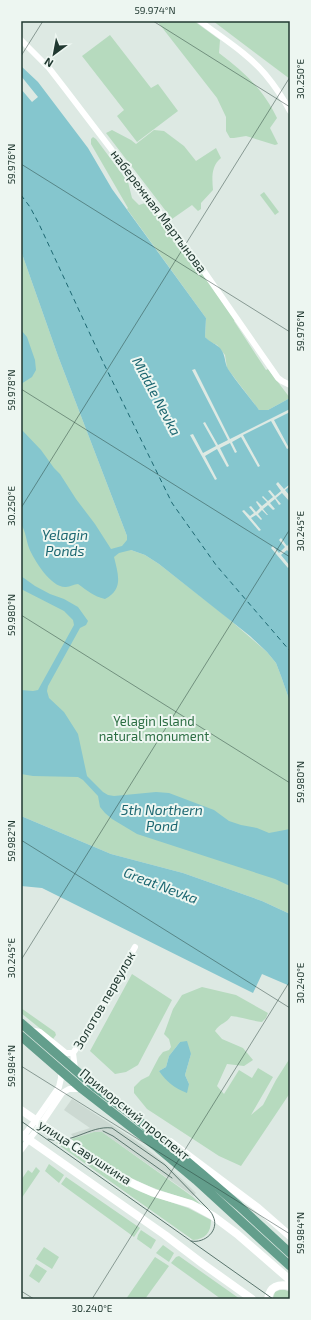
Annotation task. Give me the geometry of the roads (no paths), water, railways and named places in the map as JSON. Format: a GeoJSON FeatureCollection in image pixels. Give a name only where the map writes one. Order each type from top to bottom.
{"type":"FeatureCollection","features":[{"type":"Feature","properties":{"kind":"main road","name":"Приморский проспект"},"geometry":{"type":"LineString","coordinates":[[21,1023],[96,1088],[229,1185],[290,1236]]}},
{"type":"Feature","properties":{"kind":"main road","name":"Приморский проспект"},"geometry":{"type":"LineString","coordinates":[[21,1036],[82,1089],[236,1209]]}},
{"type":"Feature","properties":{"kind":"main road","name":"улица Савушкина"},"geometry":{"type":"LineString","coordinates":[[21,1110],[116,1175],[154,1193],[191,1204],[213,1216],[237,1234],[290,1280]]}},
{"type":"Feature","properties":{"kind":"main road","name":"Приморский проспект"},"geometry":{"type":"LineString","coordinates":[[132,1115],[236,1209]]}},
{"type":"Feature","properties":{"kind":"main road","name":"улица Савушкина"},"geometry":{"type":"LineString","coordinates":[[23,1137],[165,1235],[252,1299]]}},
{"type":"Feature","properties":{"kind":"main road"},"geometry":{"type":"LineString","coordinates":[[236,1209],[290,1253]]}},
{"type":"Feature","properties":{"kind":"main road"},"geometry":{"type":"LineString","coordinates":[[236,1209],[290,1266]]}},
{"type":"Feature","properties":{"kind":"main road"},"geometry":{"type":"LineString","coordinates":[[268,1299],[269,1292],[276,1286],[283,1284],[290,1286]]}},
{"type":"Feature","properties":{"kind":"street"},"geometry":{"type":"LineString","coordinates":[[200,21],[242,52],[255,64],[276,88],[290,111]]}},
{"type":"Feature","properties":{"kind":"street","name":"набережная Мартынова"},"geometry":{"type":"LineString","coordinates":[[21,40],[49,68],[71,96],[201,267],[278,378],[290,385]]}},
{"type":"Feature","properties":{"kind":"street","name":"Золотов переулок"},"geometry":{"type":"LineString","coordinates":[[75,1070],[73,1053],[87,1033],[135,947]]}},
{"type":"Feature","properties":{"kind":"street","name":"Золотов переулок"},"geometry":{"type":"LineString","coordinates":[[29,1030],[40,1032],[66,1053],[73,1053]]}},
{"type":"Feature","properties":{"kind":"street"},"geometry":{"type":"LineString","coordinates":[[38,1122],[59,1087],[61,1070]]}},
{"type":"Feature","properties":{"kind":"street"},"geometry":{"type":"LineString","coordinates":[[21,1150],[23,1137],[38,1122],[62,1093],[69,1089],[82,1089]]}},
{"type":"Feature","properties":{"kind":"water"},"geometry":{"type":"Polygon","coordinates":[[[21,66],[38,82],[88,148],[112,189],[206,318],[205,337],[220,348],[228,369],[259,410],[268,410],[290,398],[290,702],[276,663],[267,652],[250,636],[159,564],[145,555],[131,550],[119,553],[114,557],[118,575],[117,586],[115,591],[105,599],[94,595],[78,584],[66,587],[55,583],[39,566],[29,548],[21,524],[21,429],[41,450],[60,474],[111,549],[122,546],[127,540],[127,536],[58,356],[21,251],[21,89],[32,102],[38,97],[21,76],[21,66]]]}},
{"type":"Feature","properties":{"kind":"water"},"geometry":{"type":"Polygon","coordinates":[[[21,330],[27,337],[35,360],[36,370],[32,377],[21,384],[21,330]]]}},
{"type":"Feature","properties":{"kind":"water","name":"5th Northern Pond"},"geometry":{"type":"Polygon","coordinates":[[[21,576],[35,586],[78,607],[88,621],[86,625],[80,628],[48,686],[47,691],[49,698],[64,712],[78,734],[87,776],[108,795],[114,796],[156,792],[169,793],[214,810],[229,821],[241,825],[257,828],[269,833],[290,829],[290,886],[275,879],[137,834],[105,813],[100,807],[98,796],[83,780],[78,777],[33,776],[21,774],[21,690],[38,690],[74,625],[73,620],[64,611],[21,589],[21,576]]]}},
{"type":"Feature","properties":{"kind":"water","name":"Great Nevka"},"geometry":{"type":"Polygon","coordinates":[[[21,816],[111,854],[183,873],[262,901],[290,914],[290,986],[262,974],[253,993],[42,888],[21,886],[21,816]]]}},
{"type":"Feature","properties":{"kind":"water"},"geometry":{"type":"Polygon","coordinates":[[[187,1041],[191,1054],[185,1075],[189,1084],[187,1093],[171,1084],[159,1071],[166,1067],[169,1056],[180,1042],[187,1041]]]}},
{"type":"Feature","properties":{"kind":"tram line"},"geometry":{"type":"LineString","coordinates":[[21,1121],[273,1299]]}},
{"type":"Feature","properties":{"kind":"tram line"},"geometry":{"type":"LineString","coordinates":[[48,1139],[64,1140],[96,1129],[112,1128],[165,1165],[209,1210],[215,1221],[213,1231],[210,1235],[201,1240],[191,1241]]}},
{"type":"Feature","properties":{"kind":"tram line"},"geometry":{"type":"LineString","coordinates":[[103,1131],[113,1136],[172,1178]]}},
{"type":"Feature","properties":{"kind":"water label","name":"Middle Nevka"},"geometry":{"type":"Point","coordinates":[157,396]}},
{"type":"Feature","properties":{"kind":"water label","name":"Yelagin Ponds"},"geometry":{"type":"Point","coordinates":[65,542]}},
{"type":"Feature","properties":{"kind":"park label","name":"Yelagin Island natural monument"},"geometry":{"type":"Point","coordinates":[154,728]}}]}
